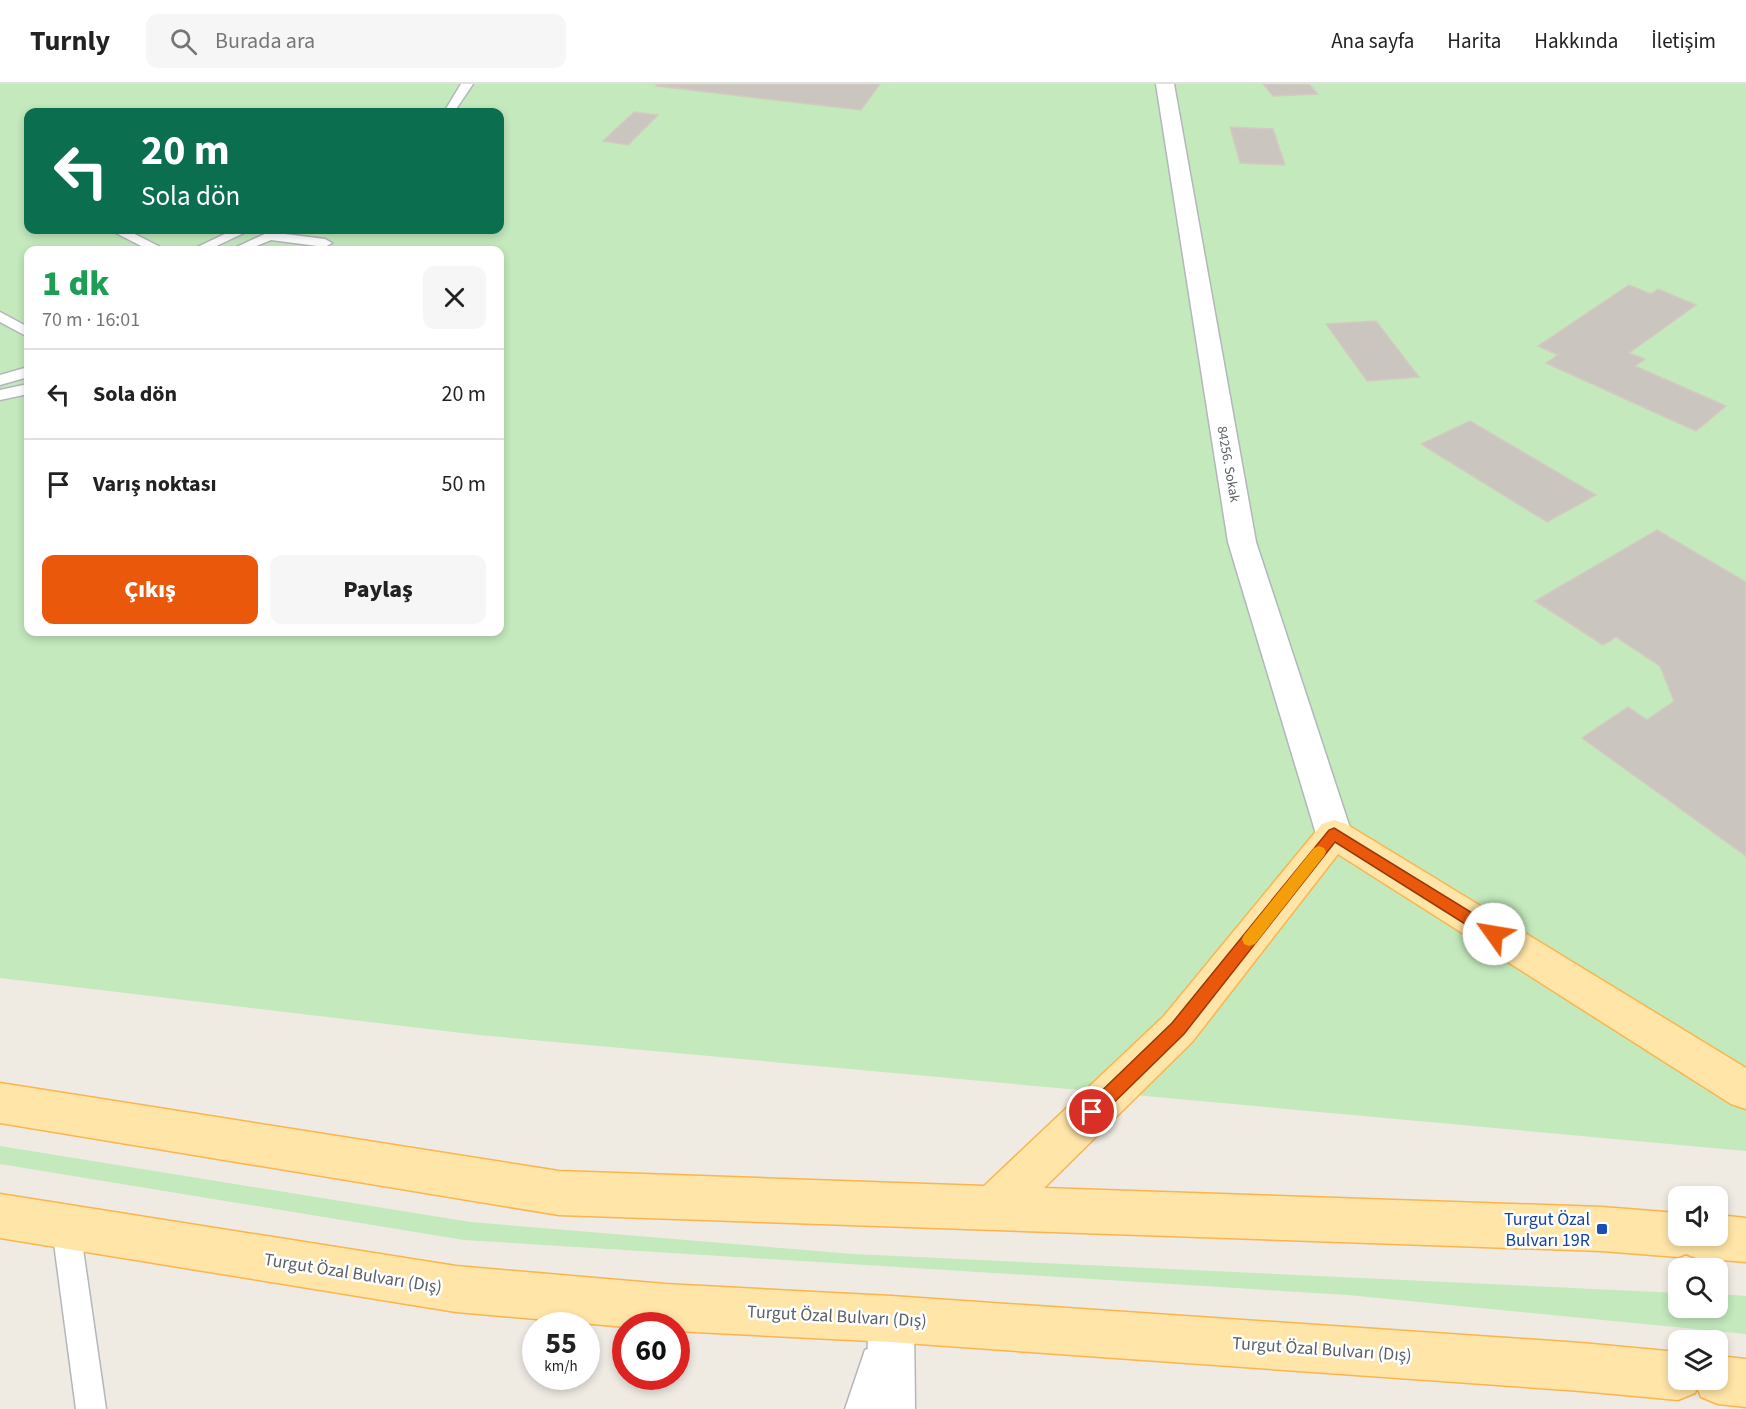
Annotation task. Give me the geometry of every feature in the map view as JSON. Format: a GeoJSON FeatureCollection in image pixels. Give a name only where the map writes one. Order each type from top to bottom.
{"type":"FeatureCollection","features":[{"type":"Feature","properties":{"kind":"main road"},"geometry":{"type":"LineString","coordinates":[[995,1206],[1178,1029],[1334,834],[1746,1090]]}},
{"type":"Feature","properties":{"kind":"main road"},"geometry":{"type":"LineString","coordinates":[[0,1103],[559,1193],[1602,1228],[1668,1234]]}},
{"type":"Feature","properties":{"kind":"main road","name":"Turgut Özal Bulvarı (Dış)"},"geometry":{"type":"LineString","coordinates":[[0,1216],[456,1289],[665,1307],[891,1319],[1581,1366],[1668,1375]]}},
{"type":"Feature","properties":{"kind":"main road"},"geometry":{"type":"LineString","coordinates":[[1728,1239],[1746,1240]]}},
{"type":"Feature","properties":{"kind":"main road"},"geometry":{"type":"LineString","coordinates":[[1728,1381],[1746,1383]]}},
{"type":"Feature","properties":{"kind":"street","name":"84256. Sokak"},"geometry":{"type":"LineString","coordinates":[[1165,84],[1242,542],[1334,834]]}},
{"type":"Feature","properties":{"kind":"street"},"geometry":{"type":"LineString","coordinates":[[891,1319],[891,1409]]}},
{"type":"Feature","properties":{"kind":"lane"},"geometry":{"type":"LineString","coordinates":[[452,108],[467,84]]}},
{"type":"Feature","properties":{"kind":"lane"},"geometry":{"type":"LineString","coordinates":[[125,234],[151,246]]}},
{"type":"Feature","properties":{"kind":"lane"},"geometry":{"type":"LineString","coordinates":[[207,246],[234,234]]}},
{"type":"Feature","properties":{"kind":"lane"},"geometry":{"type":"LineString","coordinates":[[319,246],[334,234]]}},
{"type":"Feature","properties":{"kind":"lane"},"geometry":{"type":"LineString","coordinates":[[246,246],[269,236],[309,246]]}},
{"type":"Feature","properties":{"kind":"lane"},"geometry":{"type":"LineString","coordinates":[[0,316],[24,328]]}},
{"type":"Feature","properties":{"kind":"lane"},"geometry":{"type":"LineString","coordinates":[[0,380],[24,373]]}},
{"type":"Feature","properties":{"kind":"lane"},"geometry":{"type":"LineString","coordinates":[[0,395],[24,390]]}},
{"type":"Feature","properties":{"kind":"lane"},"geometry":{"type":"LineString","coordinates":[[66,1228],[91,1409]]}},
{"type":"Feature","properties":{"kind":"lane"},"geometry":{"type":"LineString","coordinates":[[860,1409],[891,1319]]}},
{"type":"Feature","properties":{"kind":"green space"},"geometry":{"type":"Polygon","coordinates":[[[0,84],[1746,84],[1746,1151],[479,1035],[0,978],[0,84]]]}},
{"type":"Feature","properties":{"kind":"green space"},"geometry":{"type":"Polygon","coordinates":[[[0,1146],[470,1222],[853,1254],[1668,1293],[1668,1318],[1728,1318],[1728,1295],[1746,1296],[1746,1334],[1728,1332],[1728,1330],[1705,1330],[1348,1295],[464,1240],[0,1164],[0,1146]]]}},
{"type":"Feature","properties":{"kind":"building"},"geometry":{"type":"Polygon","coordinates":[[[658,84],[880,84],[861,110],[656,86],[658,84]]]}},
{"type":"Feature","properties":{"kind":"building"},"geometry":{"type":"Polygon","coordinates":[[[1263,84],[1309,84],[1318,94],[1273,96],[1263,84]]]}},
{"type":"Feature","properties":{"kind":"building"},"geometry":{"type":"Polygon","coordinates":[[[634,112],[658,115],[628,145],[603,141],[634,112]]]}},
{"type":"Feature","properties":{"kind":"building"},"geometry":{"type":"Polygon","coordinates":[[[1230,127],[1273,129],[1285,165],[1240,163],[1230,127]]]}},
{"type":"Feature","properties":{"kind":"building"},"geometry":{"type":"Polygon","coordinates":[[[1629,285],[1651,294],[1658,289],[1696,305],[1629,353],[1645,359],[1635,366],[1726,406],[1696,431],[1546,363],[1558,355],[1538,346],[1629,285]]]}},
{"type":"Feature","properties":{"kind":"building"},"geometry":{"type":"Polygon","coordinates":[[[1376,321],[1419,377],[1367,381],[1326,324],[1376,321]]]}},
{"type":"Feature","properties":{"kind":"building"},"geometry":{"type":"Polygon","coordinates":[[[1470,421],[1596,495],[1547,522],[1421,444],[1470,421]]]}},
{"type":"Feature","properties":{"kind":"building"},"geometry":{"type":"Polygon","coordinates":[[[1657,530],[1746,582],[1746,856],[1582,738],[1628,707],[1647,720],[1674,701],[1660,666],[1616,637],[1603,645],[1535,601],[1657,530]]]}},
{"type":"Feature","properties":{"kind":"slow traffic"},"geometry":{"type":"LineString","coordinates":[[1249,939],[1319,852]]}},
{"type":"Feature","properties":{"kind":"place","name":"Turgut Özal Bulvarı 19R"},"geometry":{"type":"Point","coordinates":[1602,1229]}},
{"type":"Feature","properties":{"kind":"route"},"geometry":{"type":"LineString","coordinates":[[1092,1112],[1178,1029],[1334,834],[1494,934]]}}]}
